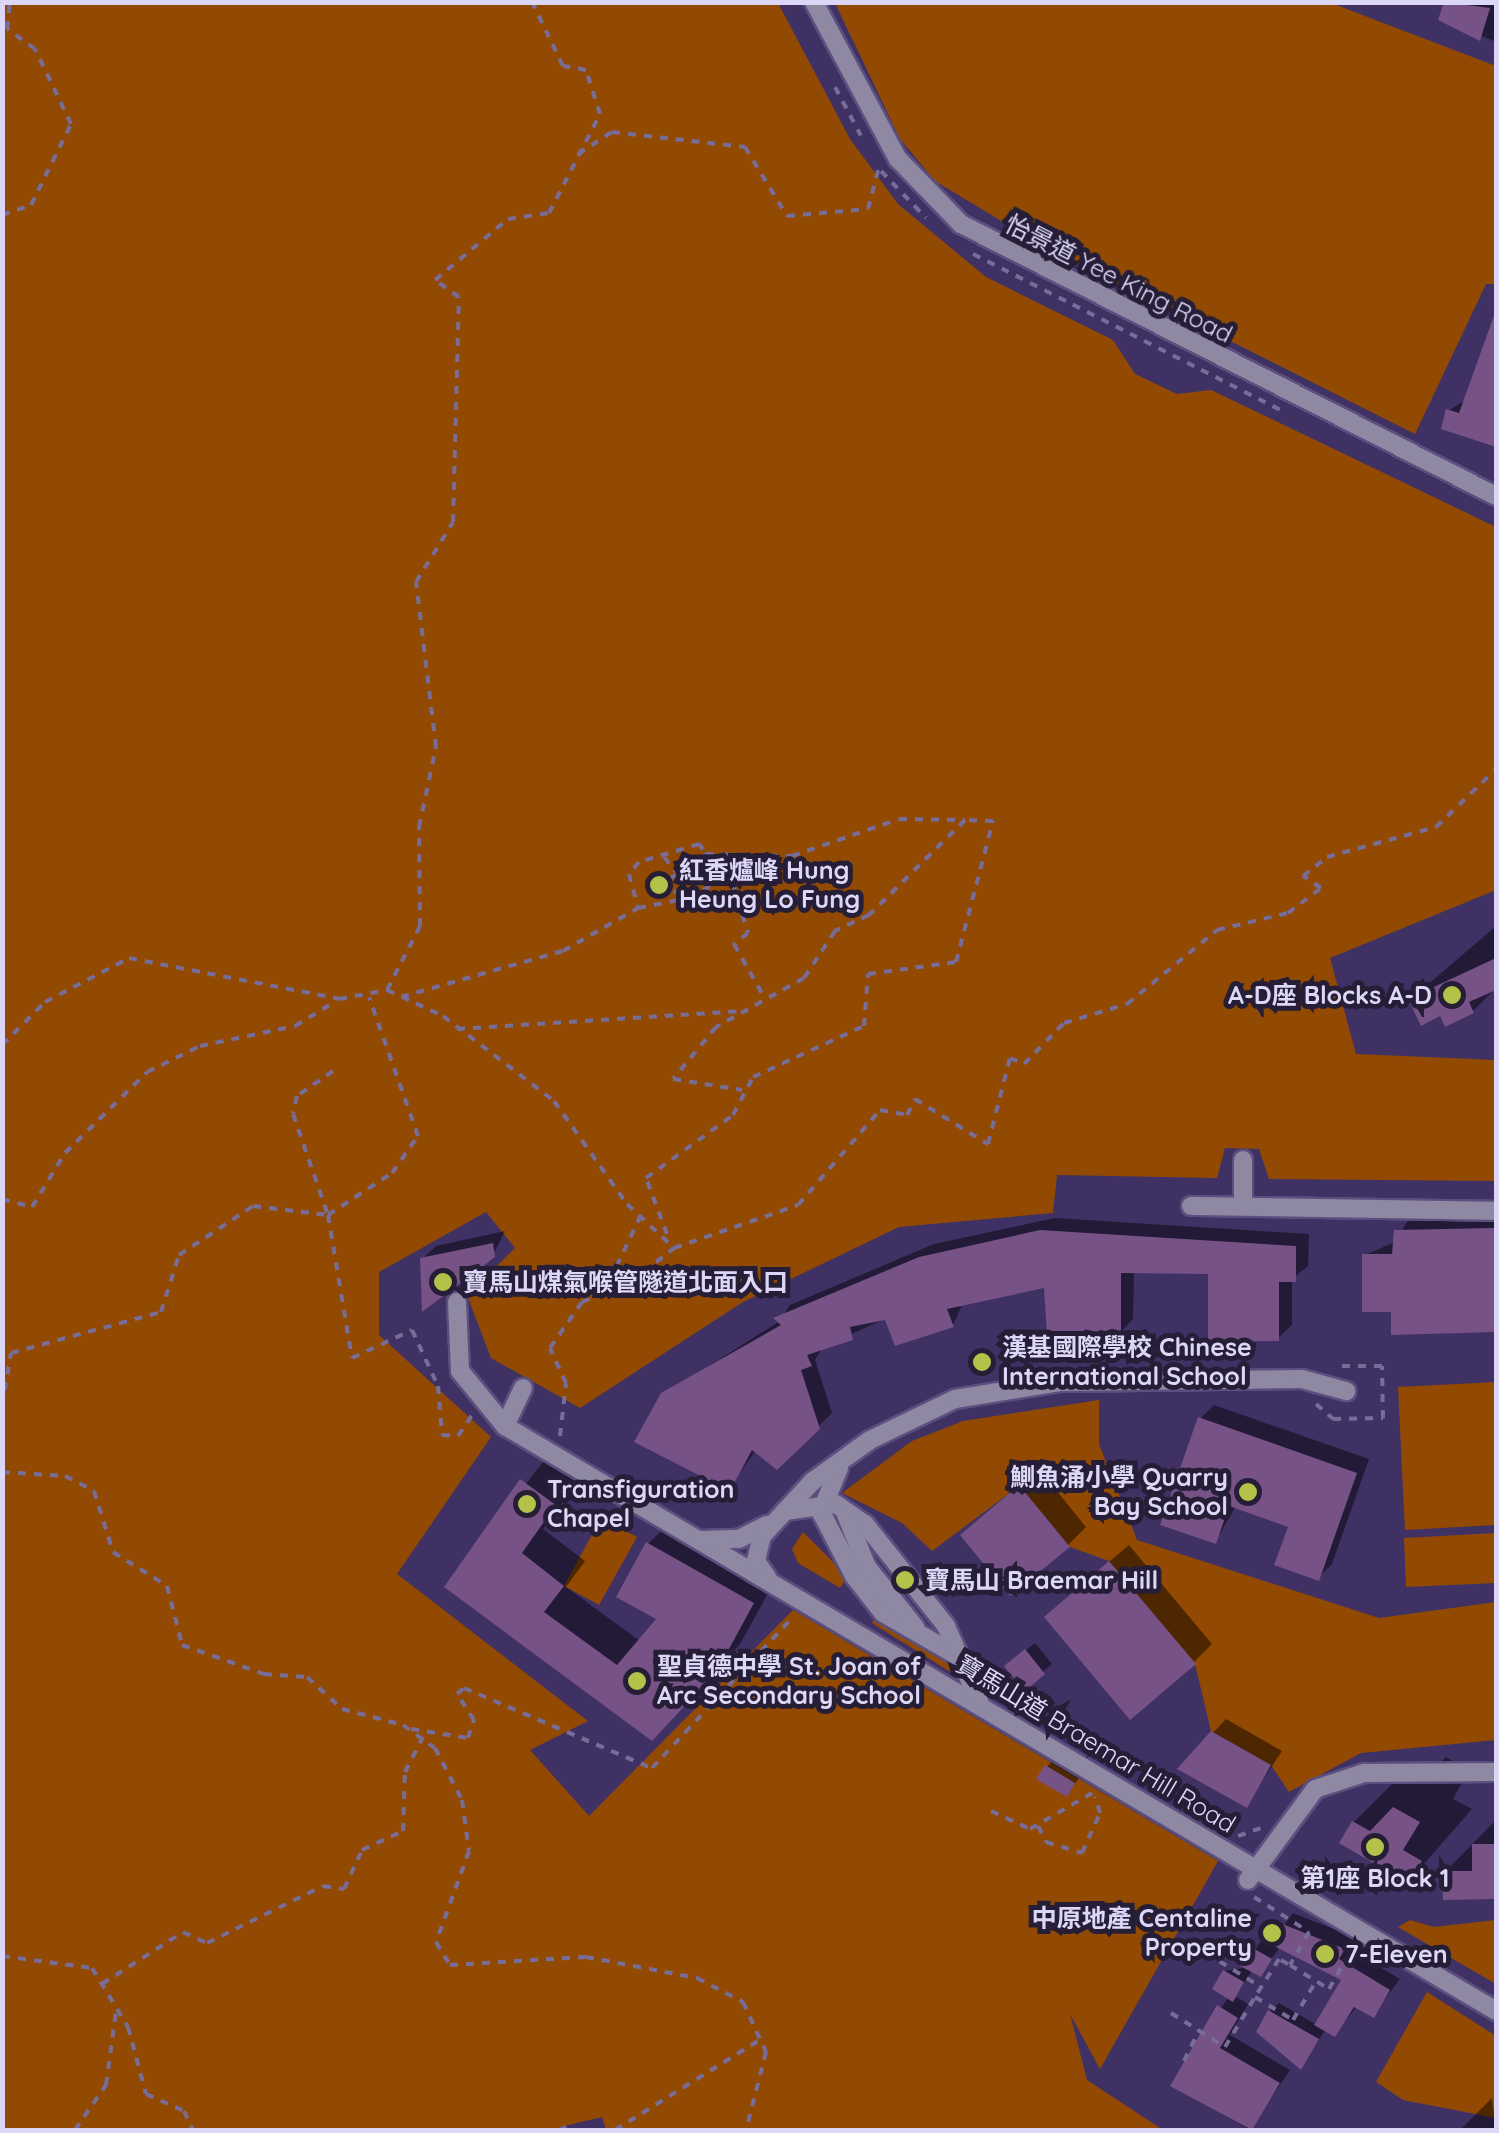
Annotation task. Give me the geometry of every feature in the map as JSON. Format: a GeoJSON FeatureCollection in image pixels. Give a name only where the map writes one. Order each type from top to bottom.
{"type":"FeatureCollection","features":[{"type":"Feature","properties":{"kind":"street","name":"怡景道 Yee King Road"},"geometry":{"type":"LineString","coordinates":[[814,2],[898,159],[960,224],[1462,469],[1496,496]]}},
{"type":"Feature","properties":{"kind":"street"},"geometry":{"type":"LineString","coordinates":[[1242,1160],[1243,1206]]}},
{"type":"Feature","properties":{"kind":"street"},"geometry":{"type":"LineString","coordinates":[[1191,1206],[1496,1211]]}},
{"type":"Feature","properties":{"kind":"street","name":"寶馬山道 Braemar Hill Road"},"geometry":{"type":"LineString","coordinates":[[458,1302],[453,1353],[470,1390],[505,1426],[980,1704],[1249,1880],[1496,2011]]}},
{"type":"Feature","properties":{"kind":"street"},"geometry":{"type":"LineString","coordinates":[[697,1540],[739,1539],[776,1516],[847,1454],[934,1406],[999,1388],[1302,1380],[1346,1390]]}},
{"type":"Feature","properties":{"kind":"street"},"geometry":{"type":"LineString","coordinates":[[505,1426],[523,1388]]}},
{"type":"Feature","properties":{"kind":"street"},"geometry":{"type":"LineString","coordinates":[[847,1454],[828,1503],[854,1576],[883,1613],[962,1660]]}},
{"type":"Feature","properties":{"kind":"street"},"geometry":{"type":"LineString","coordinates":[[776,1516],[828,1503]]}},
{"type":"Feature","properties":{"kind":"street"},"geometry":{"type":"LineString","coordinates":[[828,1503],[867,1567],[920,1634]]}},
{"type":"Feature","properties":{"kind":"street"},"geometry":{"type":"LineString","coordinates":[[828,1503],[888,1552],[962,1660],[980,1704]]}},
{"type":"Feature","properties":{"kind":"street"},"geometry":{"type":"LineString","coordinates":[[776,1516],[756,1562],[778,1588]]}},
{"type":"Feature","properties":{"kind":"street"},"geometry":{"type":"LineString","coordinates":[[1249,1880],[1299,1801],[1344,1777],[1496,1772]]}},
{"type":"Feature","properties":{"kind":"path"},"geometry":{"type":"LineString","coordinates":[[2,215],[31,205],[71,124],[35,49],[8,29],[10,2]]}},
{"type":"Feature","properties":{"kind":"path"},"geometry":{"type":"LineString","coordinates":[[387,990],[420,926],[419,828],[436,747],[416,582],[453,522],[459,298],[435,280],[508,219],[548,213],[574,156],[600,114],[586,70],[563,66],[532,2]]}},
{"type":"Feature","properties":{"kind":"path"},"geometry":{"type":"LineString","coordinates":[[574,156],[612,132],[745,147],[787,216],[868,209],[879,167]]}},
{"type":"Feature","properties":{"kind":"path"},"geometry":{"type":"LineString","coordinates":[[558,1440],[566,1383],[550,1348],[582,1302],[603,1295],[674,1248],[798,1205],[880,1110],[908,1115],[916,1099],[988,1144],[1010,1058],[1024,1064],[1064,1023],[1127,1004],[1217,930],[1288,913],[1321,888],[1303,876],[1327,856],[1436,826],[1496,769]]}},
{"type":"Feature","properties":{"kind":"path"},"geometry":{"type":"LineString","coordinates":[[674,1248],[646,1178],[732,1115],[742,1090],[809,1045],[864,1026],[868,974],[956,962],[968,912],[982,879],[993,821],[899,818],[792,856],[706,854],[659,885],[689,898]]}},
{"type":"Feature","properties":{"kind":"path"},"geometry":{"type":"LineString","coordinates":[[742,1090],[673,1079],[716,1027],[804,978],[835,932],[869,915],[965,820]]}},
{"type":"Feature","properties":{"kind":"path"},"geometry":{"type":"LineString","coordinates":[[638,908],[629,874],[664,857],[699,844],[706,854],[710,878]]}},
{"type":"Feature","properties":{"kind":"path"},"geometry":{"type":"LineString","coordinates":[[664,857],[678,874]]}},
{"type":"Feature","properties":{"kind":"path"},"geometry":{"type":"LineString","coordinates":[[401,997],[563,951],[638,908],[689,898],[710,878]]}},
{"type":"Feature","properties":{"kind":"path"},"geometry":{"type":"LineString","coordinates":[[710,878],[732,884],[748,933],[734,944],[764,997]]}},
{"type":"Feature","properties":{"kind":"path"},"geometry":{"type":"LineString","coordinates":[[2,1045],[46,1002],[129,958],[339,999],[387,990],[457,1029],[554,1101],[641,1214],[667,1234]]}},
{"type":"Feature","properties":{"kind":"path"},"geometry":{"type":"LineString","coordinates":[[2,1406],[11,1353],[161,1312],[180,1255],[254,1206],[328,1215],[381,1182],[418,1136],[369,994]]}},
{"type":"Feature","properties":{"kind":"path"},"geometry":{"type":"LineString","coordinates":[[2,1199],[32,1207],[65,1153],[147,1072],[200,1046],[295,1026],[339,999]]}},
{"type":"Feature","properties":{"kind":"path"},"geometry":{"type":"LineString","coordinates":[[457,1029],[750,1011]]}},
{"type":"Feature","properties":{"kind":"path"},"geometry":{"type":"LineString","coordinates":[[333,1071],[297,1096],[293,1114],[328,1215],[352,1358],[412,1330],[438,1386],[442,1436],[458,1436],[474,1413]]}},
{"type":"Feature","properties":{"kind":"path"},"geometry":{"type":"LineString","coordinates":[[603,1295],[641,1214]]}},
{"type":"Feature","properties":{"kind":"path"},"geometry":{"type":"LineString","coordinates":[[1306,1394],[1333,1419],[1383,1418],[1382,1366],[1323,1366]]}},
{"type":"Feature","properties":{"kind":"path"},"geometry":{"type":"LineString","coordinates":[[2,1472],[65,1476],[94,1491],[114,1552],[167,1586],[182,1645],[264,1674],[307,1676],[351,1714],[410,1729],[471,1736],[474,1720],[456,1694],[464,1688],[652,1768],[798,1610]]}},
{"type":"Feature","properties":{"kind":"path"},"geometry":{"type":"LineString","coordinates":[[410,1729],[435,1748],[462,1800],[470,1851],[436,1942],[450,1965],[573,1956],[698,1978],[742,2002],[764,2037],[746,2130]]}},
{"type":"Feature","properties":{"kind":"path"},"geometry":{"type":"LineString","coordinates":[[433,1730],[435,1748]]}},
{"type":"Feature","properties":{"kind":"path"},"geometry":{"type":"LineString","coordinates":[[102,1984],[182,1932],[207,1943],[323,1886],[344,1889],[362,1850],[403,1831],[405,1772],[424,1736]]}},
{"type":"Feature","properties":{"kind":"path"},"geometry":{"type":"LineString","coordinates":[[992,1811],[1038,1826],[1046,1842],[1082,1852],[1100,1813],[1093,1793],[1038,1826]]}},
{"type":"Feature","properties":{"kind":"path"},"geometry":{"type":"LineString","coordinates":[[1224,1832],[1251,1835]]}},
{"type":"Feature","properties":{"kind":"path"},"geometry":{"type":"LineString","coordinates":[[1249,1880],[1309,1932],[1290,1965]]}},
{"type":"Feature","properties":{"kind":"path"},"geometry":{"type":"LineString","coordinates":[[1171,2013],[1225,2046],[1279,1959],[1329,1988],[1354,1946]]}},
{"type":"Feature","properties":{"kind":"path"},"geometry":{"type":"LineString","coordinates":[[1206,1953],[1262,1987]]}},
{"type":"Feature","properties":{"kind":"path"},"geometry":{"type":"LineString","coordinates":[[2,1956],[92,1968],[116,2007],[146,2094],[184,2111],[193,2130]]}},
{"type":"Feature","properties":{"kind":"path"},"geometry":{"type":"LineString","coordinates":[[1255,1998],[1293,2020],[1316,1981]]}},
{"type":"Feature","properties":{"kind":"path"},"geometry":{"type":"LineString","coordinates":[[75,2130],[106,2084],[116,2007]]}},
{"type":"Feature","properties":{"kind":"path"},"geometry":{"type":"LineString","coordinates":[[1184,2061],[1199,2030]]}},
{"type":"Feature","properties":{"kind":"path"},"geometry":{"type":"LineString","coordinates":[[615,2130],[764,2037]]}},
{"type":"Feature","properties":{"kind":"path"},"geometry":{"type":"LineString","coordinates":[[559,2130],[570,2125]]}},
{"type":"Feature","properties":{"kind":"shaded area"},"geometry":{"type":"Polygon","coordinates":[[[3,3],[778,3],[850,139],[898,204],[986,277],[1113,340],[1135,374],[1177,394],[1211,390],[1496,527],[1496,890],[1330,958],[1356,1054],[1496,1060],[1496,1181],[1269,1179],[1259,1149],[1225,1148],[1217,1178],[1057,1175],[1053,1213],[899,1227],[743,1302],[580,1408],[491,1358],[467,1295],[515,1248],[486,1212],[379,1272],[379,1335],[491,1437],[397,1574],[588,1721],[530,1750],[589,1816],[793,1610],[1218,1861],[1100,2069],[1070,2014],[1087,2080],[1163,2130],[606,2130],[602,2117],[548,2130],[3,2130],[3,3]]]}},
{"type":"Feature","properties":{"kind":"shaded area"},"geometry":{"type":"Polygon","coordinates":[[[835,3],[1331,3],[1496,66],[1496,284],[1486,284],[1415,434],[1046,248],[935,181],[900,139],[835,3]]]}},
{"type":"Feature","properties":{"kind":"shaded area"},"geometry":{"type":"Polygon","coordinates":[[[1496,1382],[1496,1525],[1405,1530],[1398,1387],[1496,1382]]]}},
{"type":"Feature","properties":{"kind":"shaded area"},"geometry":{"type":"Polygon","coordinates":[[[1099,1400],[1099,1444],[1137,1540],[1379,1618],[1496,1602],[1496,1740],[1361,1753],[1289,1792],[1271,1765],[1211,1731],[1195,1664],[1109,1561],[1070,1547],[1019,1486],[932,1551],[902,1523],[842,1493],[912,1441],[963,1421],[1099,1400]]]}},
{"type":"Feature","properties":{"kind":"shaded area"},"geometry":{"type":"Polygon","coordinates":[[[601,1518],[637,1537],[599,1605],[564,1586],[601,1518]]]}},
{"type":"Feature","properties":{"kind":"shaded area"},"geometry":{"type":"Polygon","coordinates":[[[803,1532],[847,1576],[840,1588],[798,1563],[792,1549],[803,1532]]]}},
{"type":"Feature","properties":{"kind":"shaded area"},"geometry":{"type":"Polygon","coordinates":[[[1496,1533],[1496,1583],[1406,1587],[1404,1538],[1496,1533]]]}},
{"type":"Feature","properties":{"kind":"shaded area"},"geometry":{"type":"Polygon","coordinates":[[[878,1613],[951,1658],[960,1678],[872,1623],[878,1613]]]}},
{"type":"Feature","properties":{"kind":"shaded area"},"geometry":{"type":"Polygon","coordinates":[[[1410,1920],[1434,1927],[1496,1920],[1496,1984],[1398,1927],[1410,1920]]]}},
{"type":"Feature","properties":{"kind":"shaded area"},"geometry":{"type":"Polygon","coordinates":[[[1427,1992],[1496,2036],[1496,2118],[1403,2100],[1376,2082],[1427,1992]]]}},
{"type":"Feature","properties":{"kind":"building"},"geometry":{"type":"Polygon","coordinates":[[[1444,2],[1490,8],[1480,41],[1438,20],[1444,2]]]}},
{"type":"Feature","properties":{"kind":"building"},"geometry":{"type":"Polygon","coordinates":[[[1496,310],[1496,447],[1441,429],[1446,409],[1459,413],[1496,310]]]}},
{"type":"Feature","properties":{"kind":"building","name":"A-D座 Blocks A-D"},"geometry":{"type":"Polygon","coordinates":[[[1496,958],[1496,990],[1469,1002],[1474,1013],[1445,1027],[1440,1016],[1421,1026],[1408,999],[1496,958]]]}},
{"type":"Feature","properties":{"kind":"building"},"geometry":{"type":"Polygon","coordinates":[[[1495,1228],[1496,1332],[1391,1335],[1391,1312],[1362,1312],[1362,1254],[1392,1254],[1394,1230],[1495,1228]]]}},
{"type":"Feature","properties":{"kind":"building"},"geometry":{"type":"Polygon","coordinates":[[[1040,1230],[1296,1246],[1296,1282],[1279,1282],[1279,1341],[1208,1341],[1208,1274],[1121,1273],[1121,1335],[1047,1334],[1044,1288],[947,1309],[954,1327],[895,1346],[885,1320],[850,1327],[853,1340],[807,1355],[812,1366],[801,1370],[820,1429],[777,1470],[752,1450],[730,1491],[634,1442],[661,1393],[781,1325],[773,1318],[919,1257],[1040,1230]]]}},
{"type":"Feature","properties":{"kind":"building","name":"寶馬山煤氣喉管隧道北面入口"},"geometry":{"type":"Polygon","coordinates":[[[493,1243],[495,1257],[422,1312],[420,1258],[493,1243]]]}},
{"type":"Feature","properties":{"kind":"building"},"geometry":{"type":"Polygon","coordinates":[[[1198,1417],[1357,1473],[1319,1581],[1274,1565],[1288,1527],[1229,1506],[1216,1544],[1160,1525],[1198,1417]]]}},
{"type":"Feature","properties":{"kind":"building"},"geometry":{"type":"Polygon","coordinates":[[[520,1479],[556,1505],[522,1553],[564,1586],[544,1612],[617,1665],[656,1619],[616,1597],[646,1542],[754,1603],[717,1671],[652,1741],[444,1587],[520,1479]]]}},
{"type":"Feature","properties":{"kind":"building"},"geometry":{"type":"Polygon","coordinates":[[[1019,1485],[1070,1547],[1010,1596],[960,1535],[1019,1485]]]}},
{"type":"Feature","properties":{"kind":"building"},"geometry":{"type":"Polygon","coordinates":[[[1109,1561],[1196,1664],[1130,1720],[1044,1617],[1109,1561]]]}},
{"type":"Feature","properties":{"kind":"building"},"geometry":{"type":"Polygon","coordinates":[[[1025,1649],[1045,1674],[1025,1691],[1004,1666],[1025,1649]]]}},
{"type":"Feature","properties":{"kind":"building"},"geometry":{"type":"Polygon","coordinates":[[[1211,1731],[1271,1765],[1247,1808],[1177,1769],[1211,1731]]]}},
{"type":"Feature","properties":{"kind":"building"},"geometry":{"type":"Polygon","coordinates":[[[1045,1765],[1075,1783],[1067,1797],[1036,1779],[1045,1765]]]}},
{"type":"Feature","properties":{"kind":"building","name":"第1座 Block 1"},"geometry":{"type":"Polygon","coordinates":[[[1393,1807],[1420,1822],[1403,1850],[1422,1861],[1409,1884],[1339,1843],[1352,1821],[1370,1831],[1393,1807]]]}},
{"type":"Feature","properties":{"kind":"building"},"geometry":{"type":"Polygon","coordinates":[[[1472,1844],[1496,1844],[1496,1899],[1443,1900],[1442,1871],[1472,1871],[1472,1844]]]}},
{"type":"Feature","properties":{"kind":"building"},"geometry":{"type":"Polygon","coordinates":[[[1280,1923],[1345,1949],[1339,1959],[1390,1990],[1374,2018],[1354,2007],[1335,2037],[1314,2025],[1341,1980],[1268,1943],[1280,1923]]]}},
{"type":"Feature","properties":{"kind":"building"},"geometry":{"type":"Polygon","coordinates":[[[1251,1947],[1272,1959],[1261,1977],[1240,1966],[1251,1947]]]}},
{"type":"Feature","properties":{"kind":"building"},"geometry":{"type":"Polygon","coordinates":[[[1223,1970],[1244,1982],[1233,2002],[1212,1989],[1223,1970]]]}},
{"type":"Feature","properties":{"kind":"building"},"geometry":{"type":"Polygon","coordinates":[[[1217,2005],[1238,2018],[1220,2048],[1280,2083],[1252,2130],[1170,2086],[1217,2005]]]}},
{"type":"Feature","properties":{"kind":"building"},"geometry":{"type":"Polygon","coordinates":[[[1268,2010],[1319,2039],[1301,2070],[1256,2032],[1268,2010]]]}},
{"type":"Feature","properties":{"kind":"place","name":"紅香爐峰 Hung Heung Lo Fung"},"geometry":{"type":"Point","coordinates":[659,885]}},
{"type":"Feature","properties":{"kind":"place","name":"A-D座 Blocks A-D"},"geometry":{"type":"Point","coordinates":[1452,995]}},
{"type":"Feature","properties":{"kind":"place","name":"寶馬山煤氣喉管隧道北面入口"},"geometry":{"type":"Point","coordinates":[443,1282]}},
{"type":"Feature","properties":{"kind":"place","name":"漢基國際學校 Chinese International School"},"geometry":{"type":"Point","coordinates":[982,1362]}},
{"type":"Feature","properties":{"kind":"place","name":"鰂魚涌小學 Quarry Bay School"},"geometry":{"type":"Point","coordinates":[1248,1492]}},
{"type":"Feature","properties":{"kind":"place","name":"Transfiguration Chapel"},"geometry":{"type":"Point","coordinates":[527,1504]}},
{"type":"Feature","properties":{"kind":"place","name":"寶馬山 Braemar Hill"},"geometry":{"type":"Point","coordinates":[905,1580]}},
{"type":"Feature","properties":{"kind":"place","name":"聖貞德中學 St. Joan of Arc Secondary School"},"geometry":{"type":"Point","coordinates":[637,1681]}},
{"type":"Feature","properties":{"kind":"place","name":"第1座 Block 1"},"geometry":{"type":"Point","coordinates":[1375,1847]}},
{"type":"Feature","properties":{"kind":"place","name":"中原地產 Centaline Property"},"geometry":{"type":"Point","coordinates":[1272,1933]}},
{"type":"Feature","properties":{"kind":"place","name":"7-Eleven"},"geometry":{"type":"Point","coordinates":[1325,1954]}}]}
